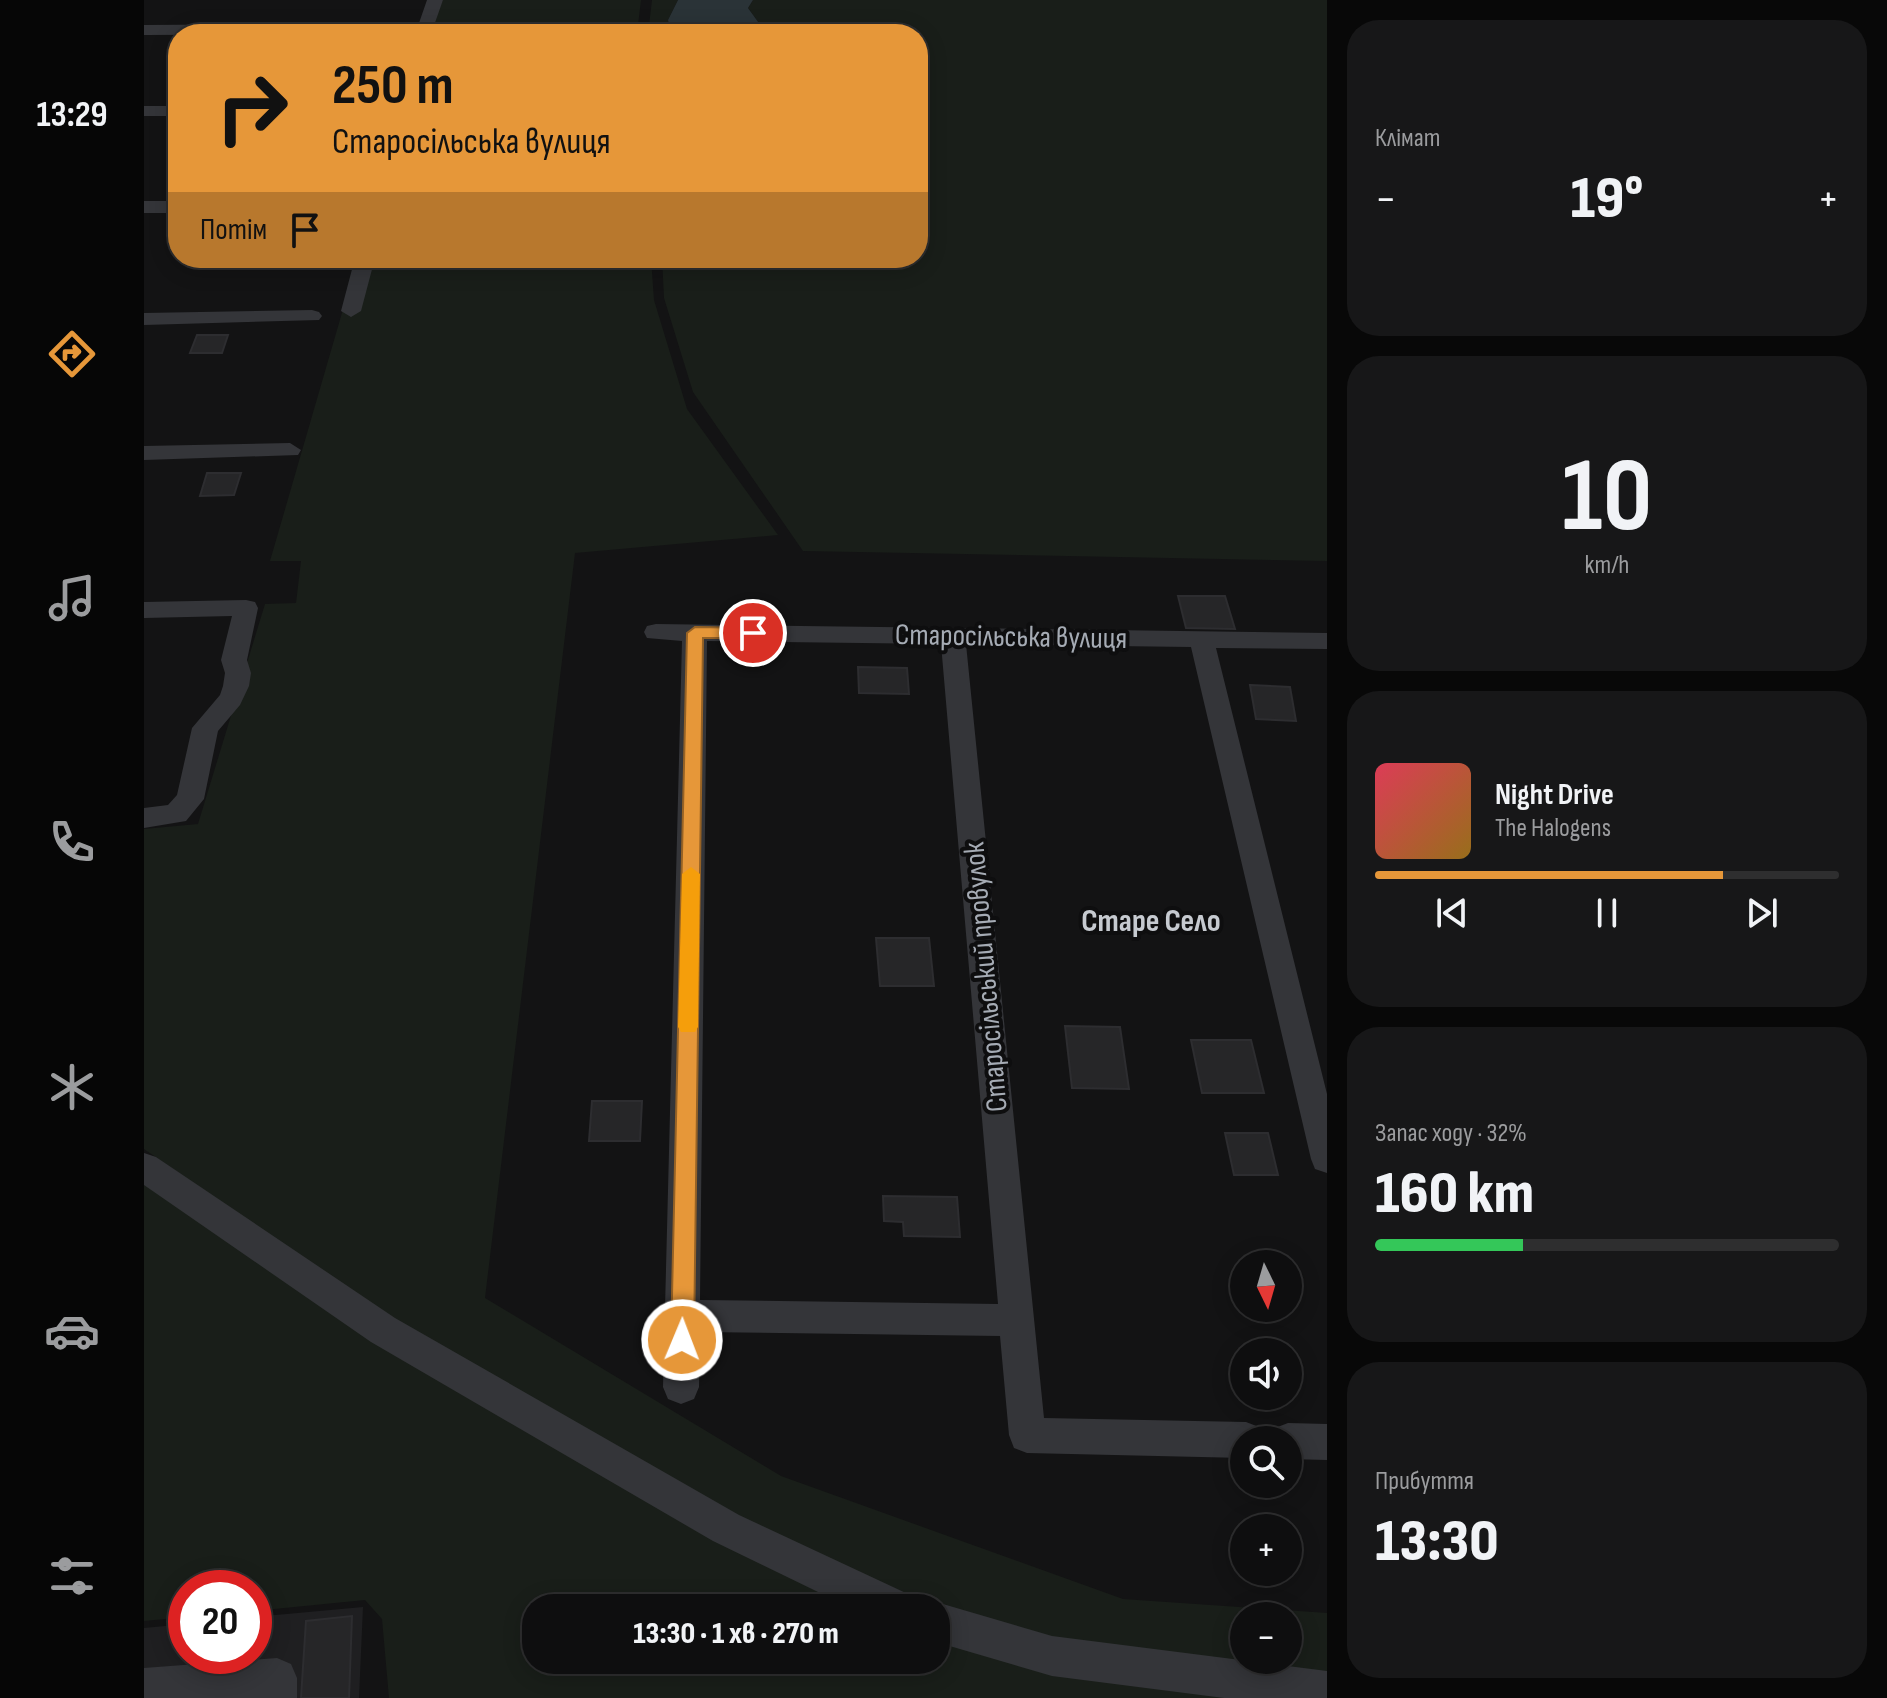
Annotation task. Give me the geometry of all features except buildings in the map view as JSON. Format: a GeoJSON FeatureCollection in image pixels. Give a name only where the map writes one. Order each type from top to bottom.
{"type":"FeatureCollection","features":[{"type":"Feature","properties":{"kind":"street"},"geometry":{"type":"LineString","coordinates":[[426,24],[435,0]]}},
{"type":"Feature","properties":{"kind":"street"},"geometry":{"type":"LineString","coordinates":[[144,30],[168,30]]}},
{"type":"Feature","properties":{"kind":"street"},"geometry":{"type":"LineString","coordinates":[[144,111],[168,111]]}},
{"type":"Feature","properties":{"kind":"street"},"geometry":{"type":"LineString","coordinates":[[144,207],[168,207]]}},
{"type":"Feature","properties":{"kind":"street"},"geometry":{"type":"LineString","coordinates":[[351,311],[362,268]]}},
{"type":"Feature","properties":{"kind":"street"},"geometry":{"type":"LineString","coordinates":[[144,319],[312,316]]}},
{"type":"Feature","properties":{"kind":"street"},"geometry":{"type":"LineString","coordinates":[[144,453],[290,450]]}},
{"type":"Feature","properties":{"kind":"street"},"geometry":{"type":"LineString","coordinates":[[144,610],[246,608],[234,660],[238,673],[236,686],[231,699],[205,728],[190,799],[176,814],[144,818]]}},
{"type":"Feature","properties":{"kind":"street","name":"Старосільська вулиця"},"geometry":{"type":"LineString","coordinates":[[656,632],[1327,641]]}},
{"type":"Feature","properties":{"kind":"street"},"geometry":{"type":"LineString","coordinates":[[681,1387],[695,633]]}},
{"type":"Feature","properties":{"kind":"street","name":"Старосільський провулок"},"geometry":{"type":"LineString","coordinates":[[953,635],[1027,1435],[1230,1440]]}},
{"type":"Feature","properties":{"kind":"street"},"geometry":{"type":"LineString","coordinates":[[1201,639],[1327,1159]]}},
{"type":"Feature","properties":{"kind":"street"},"geometry":{"type":"LineString","coordinates":[[144,1167],[383,1330],[726,1528],[865,1594]]}},
{"type":"Feature","properties":{"kind":"street"},"geometry":{"type":"LineString","coordinates":[[683,1316],[1016,1320]]}},
{"type":"Feature","properties":{"kind":"street"},"geometry":{"type":"LineString","coordinates":[[1302,1441],[1327,1442]]}},
{"type":"Feature","properties":{"kind":"street"},"geometry":{"type":"LineString","coordinates":[[950,1626],[1052,1656],[1327,1691]]}},
{"type":"Feature","properties":{"kind":"street"},"geometry":{"type":"LineString","coordinates":[[144,1688],[277,1678],[277,1698]]}},
{"type":"Feature","properties":{"kind":"shaded area"},"geometry":{"type":"Polygon","coordinates":[[[443,0],[641,0],[638,24],[432,24],[443,0]]]}},
{"type":"Feature","properties":{"kind":"shaded area"},"geometry":{"type":"Polygon","coordinates":[[[652,0],[678,0],[669,24],[649,24],[652,0]]]}},
{"type":"Feature","properties":{"kind":"shaded area"},"geometry":{"type":"Polygon","coordinates":[[[678,0],[753,0],[748,8],[760,24],[669,24],[678,0]]]}},
{"type":"Feature","properties":{"kind":"shaded area"},"geometry":{"type":"Polygon","coordinates":[[[753,0],[1327,0],[1327,561],[803,551],[693,392],[664,298],[662,268],[928,268],[928,24],[760,24],[748,8],[753,0]]]}},
{"type":"Feature","properties":{"kind":"shaded area"},"geometry":{"type":"Polygon","coordinates":[[[358,268],[652,268],[654,300],[687,409],[778,535],[575,553],[485,1298],[781,1476],[1123,1599],[1230,1606],[1230,1664],[1056,1643],[950,1613],[950,1594],[894,1594],[758,1528],[398,1323],[144,1149],[144,829],[198,824],[265,604],[296,603],[301,561],[270,561],[348,292],[358,268]]]}},
{"type":"Feature","properties":{"kind":"shaded area"},"geometry":{"type":"Polygon","coordinates":[[[144,1180],[833,1594],[522,1594],[522,1674],[950,1674],[950,1641],[1270,1698],[389,1698],[382,1619],[365,1600],[272,1609],[272,1570],[168,1570],[168,1619],[144,1621],[144,1180]]]}},
{"type":"Feature","properties":{"kind":"shaded area"},"geometry":{"type":"Polygon","coordinates":[[[363,1607],[359,1698],[144,1698],[144,1628],[168,1626],[168,1674],[272,1674],[272,1615],[363,1607]]]}},
{"type":"Feature","properties":{"kind":"shaded area"},"geometry":{"type":"Polygon","coordinates":[[[1302,1611],[1327,1613],[1327,1676],[1302,1673],[1302,1611]]]}},
{"type":"Feature","properties":{"kind":"slow traffic"},"geometry":{"type":"LineString","coordinates":[[688,1027],[691,874]]}},
{"type":"Feature","properties":{"kind":"district","name":"Старе Село"},"geometry":{"type":"Point","coordinates":[1151,920]}},
{"type":"Feature","properties":{"kind":"route"},"geometry":{"type":"LineString","coordinates":[[682,1340],[695,633],[753,633]]}}]}
